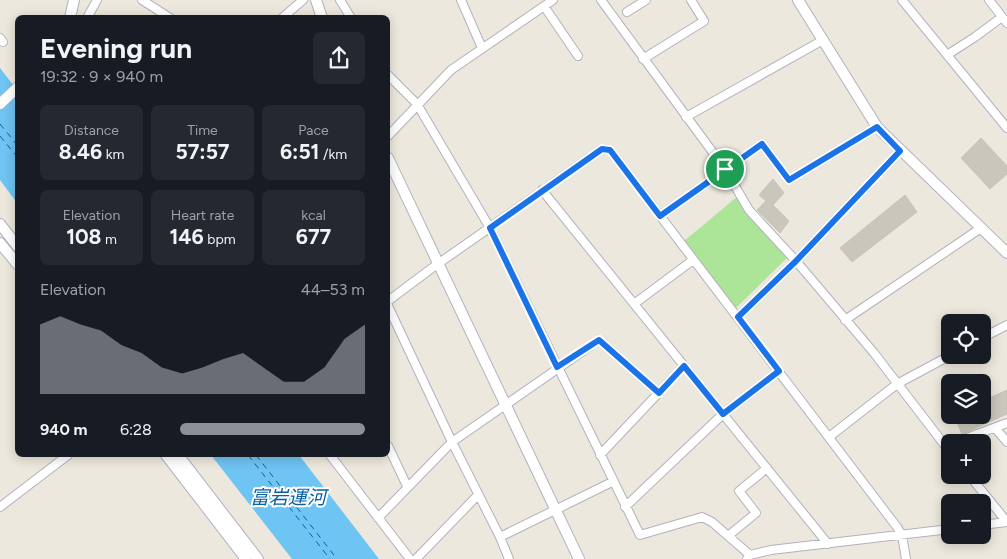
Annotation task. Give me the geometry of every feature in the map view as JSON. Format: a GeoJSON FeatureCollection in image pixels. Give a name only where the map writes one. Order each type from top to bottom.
{"type":"FeatureCollection","features":[{"type":"Feature","properties":{"kind":"street"},"geometry":{"type":"LineString","coordinates":[[71,15],[74,0]]}},
{"type":"Feature","properties":{"kind":"street"},"geometry":{"type":"LineString","coordinates":[[89,15],[97,0]]}},
{"type":"Feature","properties":{"kind":"street"},"geometry":{"type":"LineString","coordinates":[[142,0],[165,15]]}},
{"type":"Feature","properties":{"kind":"street"},"geometry":{"type":"LineString","coordinates":[[286,15],[303,0]]}},
{"type":"Feature","properties":{"kind":"street"},"geometry":{"type":"LineString","coordinates":[[316,0],[321,15]]}},
{"type":"Feature","properties":{"kind":"street"},"geometry":{"type":"LineString","coordinates":[[340,0],[349,15]]}},
{"type":"Feature","properties":{"kind":"street"},"geometry":{"type":"LineString","coordinates":[[461,0],[482,48]]}},
{"type":"Feature","properties":{"kind":"street"},"geometry":{"type":"LineString","coordinates":[[390,134],[451,70],[553,0]]}},
{"type":"Feature","properties":{"kind":"street"},"geometry":{"type":"LineString","coordinates":[[602,0],[643,59],[725,169],[749,210],[796,261],[941,438]]}},
{"type":"Feature","properties":{"kind":"street"},"geometry":{"type":"LineString","coordinates":[[627,12],[646,0]]}},
{"type":"Feature","properties":{"kind":"street"},"geometry":{"type":"LineString","coordinates":[[643,59],[704,21],[691,0]]}},
{"type":"Feature","properties":{"kind":"street"},"geometry":{"type":"LineString","coordinates":[[798,0],[877,127],[1007,253]]}},
{"type":"Feature","properties":{"kind":"street"},"geometry":{"type":"LineString","coordinates":[[902,0],[1007,128]]}},
{"type":"Feature","properties":{"kind":"street"},"geometry":{"type":"LineString","coordinates":[[947,55],[1004,20],[989,0]]}},
{"type":"Feature","properties":{"kind":"street"},"geometry":{"type":"LineString","coordinates":[[544,6],[578,56]]}},
{"type":"Feature","properties":{"kind":"street"},"geometry":{"type":"LineString","coordinates":[[686,117],[822,40]]}},
{"type":"Feature","properties":{"kind":"street"},"geometry":{"type":"LineString","coordinates":[[390,77],[417,104],[490,228],[612,482],[640,535],[702,517],[712,522],[748,557],[771,550],[941,530]]}},
{"type":"Feature","properties":{"kind":"street"},"geometry":{"type":"LineString","coordinates":[[0,104],[15,90]]}},
{"type":"Feature","properties":{"kind":"street"},"geometry":{"type":"LineString","coordinates":[[660,216],[762,144],[789,180],[877,127]]}},
{"type":"Feature","properties":{"kind":"street"},"geometry":{"type":"LineString","coordinates":[[390,300],[602,149],[610,150],[902,535],[906,559]]}},
{"type":"Feature","properties":{"kind":"street"},"geometry":{"type":"LineString","coordinates":[[738,317],[796,261],[900,151]]}},
{"type":"Feature","properties":{"kind":"street"},"geometry":{"type":"LineString","coordinates":[[390,162],[579,559]]}},
{"type":"Feature","properties":{"kind":"street"},"geometry":{"type":"LineString","coordinates":[[542,190],[828,544]]}},
{"type":"Feature","properties":{"kind":"street"},"geometry":{"type":"LineString","coordinates":[[0,224],[15,243]]}},
{"type":"Feature","properties":{"kind":"street"},"geometry":{"type":"LineString","coordinates":[[845,320],[981,228]]}},
{"type":"Feature","properties":{"kind":"street"},"geometry":{"type":"LineString","coordinates":[[0,243],[15,261]]}},
{"type":"Feature","properties":{"kind":"street"},"geometry":{"type":"LineString","coordinates":[[634,304],[693,260]]}},
{"type":"Feature","properties":{"kind":"street"},"geometry":{"type":"LineString","coordinates":[[390,310],[509,559]]}},
{"type":"Feature","properties":{"kind":"street"},"geometry":{"type":"LineString","coordinates":[[991,333],[1007,324]]}},
{"type":"Feature","properties":{"kind":"street"},"geometry":{"type":"LineString","coordinates":[[378,518],[407,486],[452,442],[557,367],[599,340],[659,393]]}},
{"type":"Feature","properties":{"kind":"street"},"geometry":{"type":"LineString","coordinates":[[829,437],[897,384],[941,361]]}},
{"type":"Feature","properties":{"kind":"street"},"geometry":{"type":"LineString","coordinates":[[600,456],[684,366]]}},
{"type":"Feature","properties":{"kind":"street"},"geometry":{"type":"LineString","coordinates":[[625,507],[723,414],[779,371]]}},
{"type":"Feature","properties":{"kind":"street"},"geometry":{"type":"LineString","coordinates":[[978,434],[1007,423]]}},
{"type":"Feature","properties":{"kind":"street"},"geometry":{"type":"LineString","coordinates":[[995,428],[1007,442]]}},
{"type":"Feature","properties":{"kind":"street"},"geometry":{"type":"LineString","coordinates":[[390,450],[407,486]]}},
{"type":"Feature","properties":{"kind":"street"},"geometry":{"type":"LineString","coordinates":[[0,507],[65,457]]}},
{"type":"Feature","properties":{"kind":"street"},"geometry":{"type":"LineString","coordinates":[[168,457],[246,559]]}},
{"type":"Feature","properties":{"kind":"street"},"geometry":{"type":"LineString","coordinates":[[180,457],[258,559]]}},
{"type":"Feature","properties":{"kind":"street"},"geometry":{"type":"LineString","coordinates":[[332,457],[410,559]]}},
{"type":"Feature","properties":{"kind":"street"},"geometry":{"type":"LineString","coordinates":[[728,536],[756,513],[739,491],[768,468]]}},
{"type":"Feature","properties":{"kind":"street"},"geometry":{"type":"LineString","coordinates":[[500,537],[612,482]]}},
{"type":"Feature","properties":{"kind":"street"},"geometry":{"type":"LineString","coordinates":[[976,484],[1007,522]]}},
{"type":"Feature","properties":{"kind":"street"},"geometry":{"type":"LineString","coordinates":[[416,559],[478,495]]}},
{"type":"Feature","properties":{"kind":"street"},"geometry":{"type":"LineString","coordinates":[[991,524],[1007,522]]}},
{"type":"Feature","properties":{"kind":"green space"},"geometry":{"type":"Polygon","coordinates":[[[738,196],[750,218],[788,257],[736,308],[684,241],[738,196]]]}},
{"type":"Feature","properties":{"kind":"water"},"geometry":{"type":"Polygon","coordinates":[[[0,68],[15,87],[15,200],[0,180],[0,68]]]}},
{"type":"Feature","properties":{"kind":"water","name":"富岩運河"},"geometry":{"type":"Polygon","coordinates":[[[213,457],[301,457],[379,559],[292,559],[213,457]]]}},
{"type":"Feature","properties":{"kind":"building"},"geometry":{"type":"Polygon","coordinates":[[[981,138],[1007,166],[1007,174],[990,189],[961,158],[981,138]]]}},
{"type":"Feature","properties":{"kind":"building"},"geometry":{"type":"Polygon","coordinates":[[[773,179],[784,193],[773,205],[789,221],[780,233],[757,210],[766,201],[759,195],[773,179]]]}},
{"type":"Feature","properties":{"kind":"building"},"geometry":{"type":"Polygon","coordinates":[[[905,195],[917,212],[852,262],[840,248],[905,195]]]}},
{"type":"Feature","properties":{"kind":"building"},"geometry":{"type":"Polygon","coordinates":[[[1007,390],[1007,414],[991,421],[991,397],[1007,390]]]}},
{"type":"Feature","properties":{"kind":"building"},"geometry":{"type":"Polygon","coordinates":[[[958,424],[984,424],[962,434],[958,424]]]}},
{"type":"Feature","properties":{"kind":"ferry route"},"geometry":{"type":"LineString","coordinates":[[0,124],[15,142]]}},
{"type":"Feature","properties":{"kind":"ferry route"},"geometry":{"type":"LineString","coordinates":[[0,136],[15,154]]}},
{"type":"Feature","properties":{"kind":"ferry route"},"geometry":{"type":"LineString","coordinates":[[250,457],[330,559]]}},
{"type":"Feature","properties":{"kind":"ferry route"},"geometry":{"type":"LineString","coordinates":[[258,457],[337,559]]}},
{"type":"Feature","properties":{"kind":"route"},"geometry":{"type":"LineString","coordinates":[[877,127],[900,151],[796,261],[738,317],[779,371],[723,414],[684,366],[659,393],[599,340],[557,367],[490,228],[602,149],[610,150],[660,216],[725,169],[762,144],[789,180],[877,127]]}}]}
